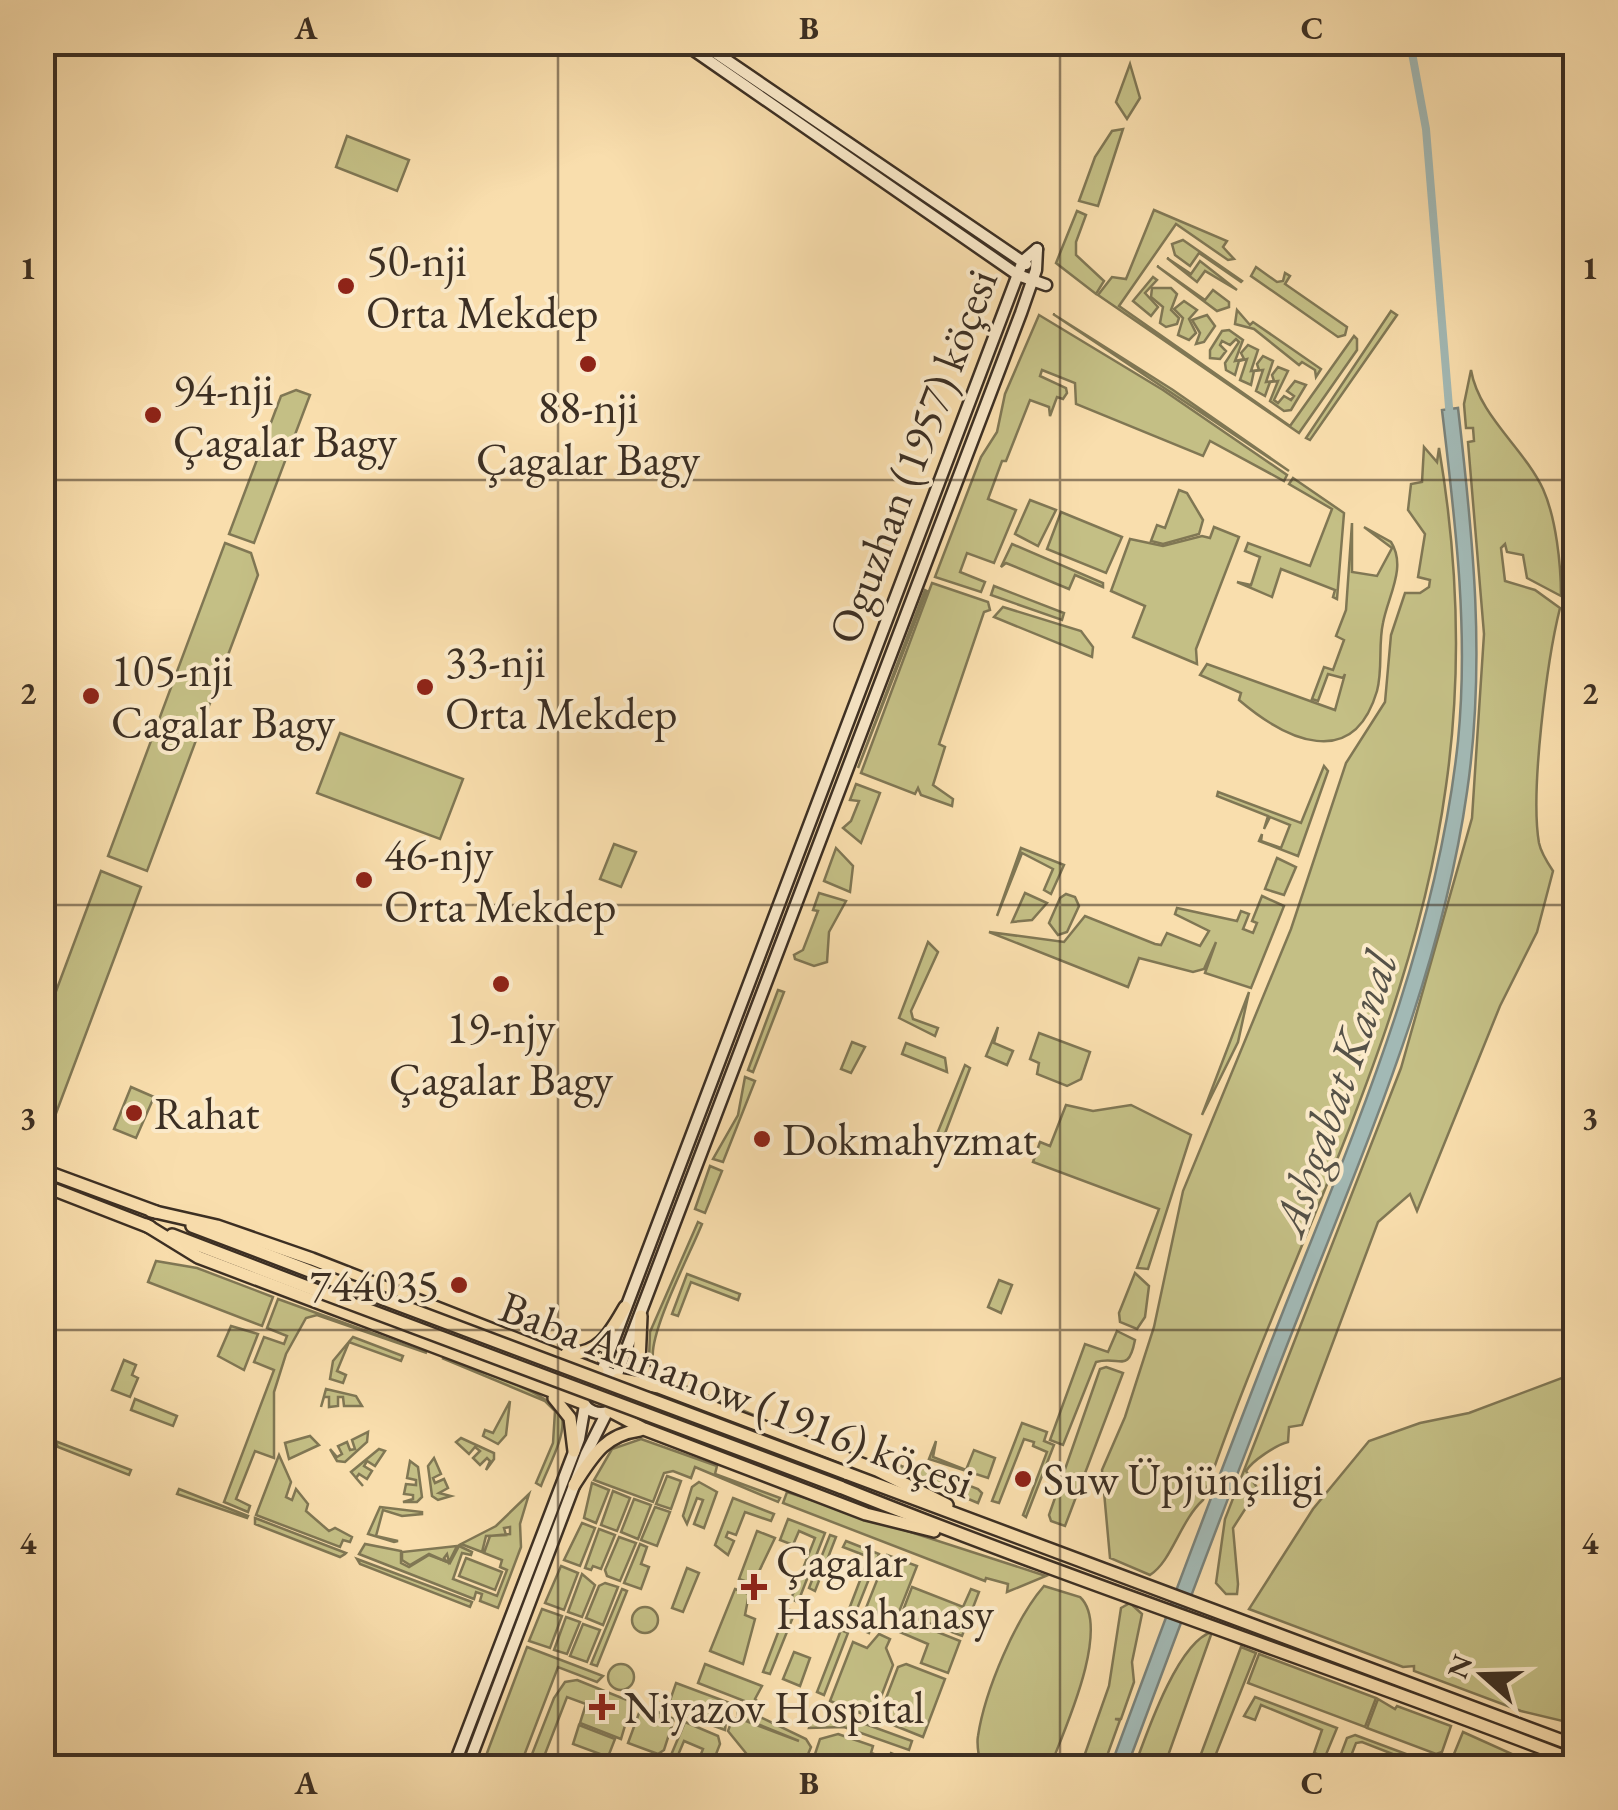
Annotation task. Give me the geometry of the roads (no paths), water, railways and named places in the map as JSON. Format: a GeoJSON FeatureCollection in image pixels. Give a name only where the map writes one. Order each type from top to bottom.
{"type":"FeatureCollection","features":[{"type":"Feature","properties":{"kind":"main road"},"geometry":{"type":"LineString","coordinates":[[682,42],[1031,283]]}},
{"type":"Feature","properties":{"kind":"main road"},"geometry":{"type":"LineString","coordinates":[[700,42],[1036,270]]}},
{"type":"Feature","properties":{"kind":"main road","name":"Oguzhan (1957) köçesi"},"geometry":{"type":"LineString","coordinates":[[600,1371],[1023,262],[1037,249],[1036,270],[617,1378]]}},
{"type":"Feature","properties":{"kind":"main road","name":"Baba Annanow (1916) köçesi"},"geometry":{"type":"LineString","coordinates":[[42,1170],[1576,1746]]}},
{"type":"Feature","properties":{"kind":"main road","name":"Baba Annanow (1916) köçesi"},"geometry":{"type":"LineString","coordinates":[[42,1185],[977,1542],[1198,1618],[1576,1760]]}},
{"type":"Feature","properties":{"kind":"main road"},"geometry":{"type":"LineString","coordinates":[[150,1210],[233,1232],[558,1352],[617,1378],[659,1387],[877,1470],[977,1522]]}},
{"type":"Feature","properties":{"kind":"main road"},"geometry":{"type":"LineString","coordinates":[[146,1225],[198,1257],[584,1404],[595,1412],[609,1412],[644,1430],[866,1514],[977,1542]]}},
{"type":"Feature","properties":{"kind":"main road"},"geometry":{"type":"LineString","coordinates":[[558,1352],[585,1352],[602,1344],[626,1307]]}},
{"type":"Feature","properties":{"kind":"main road"},"geometry":{"type":"LineString","coordinates":[[640,1316],[639,1362],[659,1387]]}},
{"type":"Feature","properties":{"kind":"main road"},"geometry":{"type":"LineString","coordinates":[[542,1390],[556,1387],[564,1377],[565,1364],[558,1352]]}},
{"type":"Feature","properties":{"kind":"main road"},"geometry":{"type":"LineString","coordinates":[[454,1768],[574,1452],[584,1404],[582,1383],[600,1371]]}},
{"type":"Feature","properties":{"kind":"main road"},"geometry":{"type":"LineString","coordinates":[[467,1768],[574,1485],[609,1412],[622,1397],[617,1378]]}},
{"type":"Feature","properties":{"kind":"main road"},"geometry":{"type":"LineString","coordinates":[[644,1430],[638,1406],[641,1398],[659,1387]]}},
{"type":"Feature","properties":{"kind":"main road"},"geometry":{"type":"LineString","coordinates":[[542,1390],[566,1411],[574,1452]]}},
{"type":"Feature","properties":{"kind":"main road"},"geometry":{"type":"LineString","coordinates":[[574,1485],[606,1442],[644,1430]]}},
{"type":"Feature","properties":{"kind":"water"},"geometry":{"type":"Polygon","coordinates":[[[1458,408],[1475,600],[1476,696],[1467,792],[1440,923],[1378,1115],[1127,1767],[1110,1768],[1366,1101],[1413,960],[1432,888],[1447,815],[1461,699],[1459,575],[1442,410],[1458,408]]]}},
{"type":"Feature","properties":{"kind":"waterway"},"geometry":{"type":"LineString","coordinates":[[1410,42],[1426,129],[1450,419]]}},
{"type":"Feature","properties":{"kind":"place","name":"50-nji Orta Mekdep"},"geometry":{"type":"Point","coordinates":[346,286]}},
{"type":"Feature","properties":{"kind":"place","name":"88-nji Çagalar Bagy"},"geometry":{"type":"Point","coordinates":[588,364]}},
{"type":"Feature","properties":{"kind":"place","name":"94-nji Çagalar Bagy"},"geometry":{"type":"Point","coordinates":[153,415]}},
{"type":"Feature","properties":{"kind":"place","name":"33-nji Orta Mekdep"},"geometry":{"type":"Point","coordinates":[425,687]}},
{"type":"Feature","properties":{"kind":"place","name":"105-nji Cagalar Bagy"},"geometry":{"type":"Point","coordinates":[91,696]}},
{"type":"Feature","properties":{"kind":"place","name":"46-njy Orta Mekdep"},"geometry":{"type":"Point","coordinates":[364,880]}},
{"type":"Feature","properties":{"kind":"place","name":"19-njy Çagalar Bagy"},"geometry":{"type":"Point","coordinates":[501,984]}},
{"type":"Feature","properties":{"kind":"place","name":"Rahat"},"geometry":{"type":"Point","coordinates":[134,1113]}},
{"type":"Feature","properties":{"kind":"place","name":"Dokmahyzmat"},"geometry":{"type":"Point","coordinates":[762,1139]}},
{"type":"Feature","properties":{"kind":"place","name":"744035"},"geometry":{"type":"Point","coordinates":[459,1285]}},
{"type":"Feature","properties":{"kind":"place","name":"Suw Üpjünçiligi"},"geometry":{"type":"Point","coordinates":[1023,1479]}},
{"type":"Feature","properties":{"kind":"place","name":"Çagalar Hassahanasy"},"geometry":{"type":"Point","coordinates":[754,1587]}},
{"type":"Feature","properties":{"kind":"place","name":"Niyazov Hospital"},"geometry":{"type":"Point","coordinates":[602,1707]}},
{"type":"Feature","properties":{"kind":"water label","name":"Ashgabat Kanal"},"geometry":{"type":"Point","coordinates":[1334,1093]}}]}
